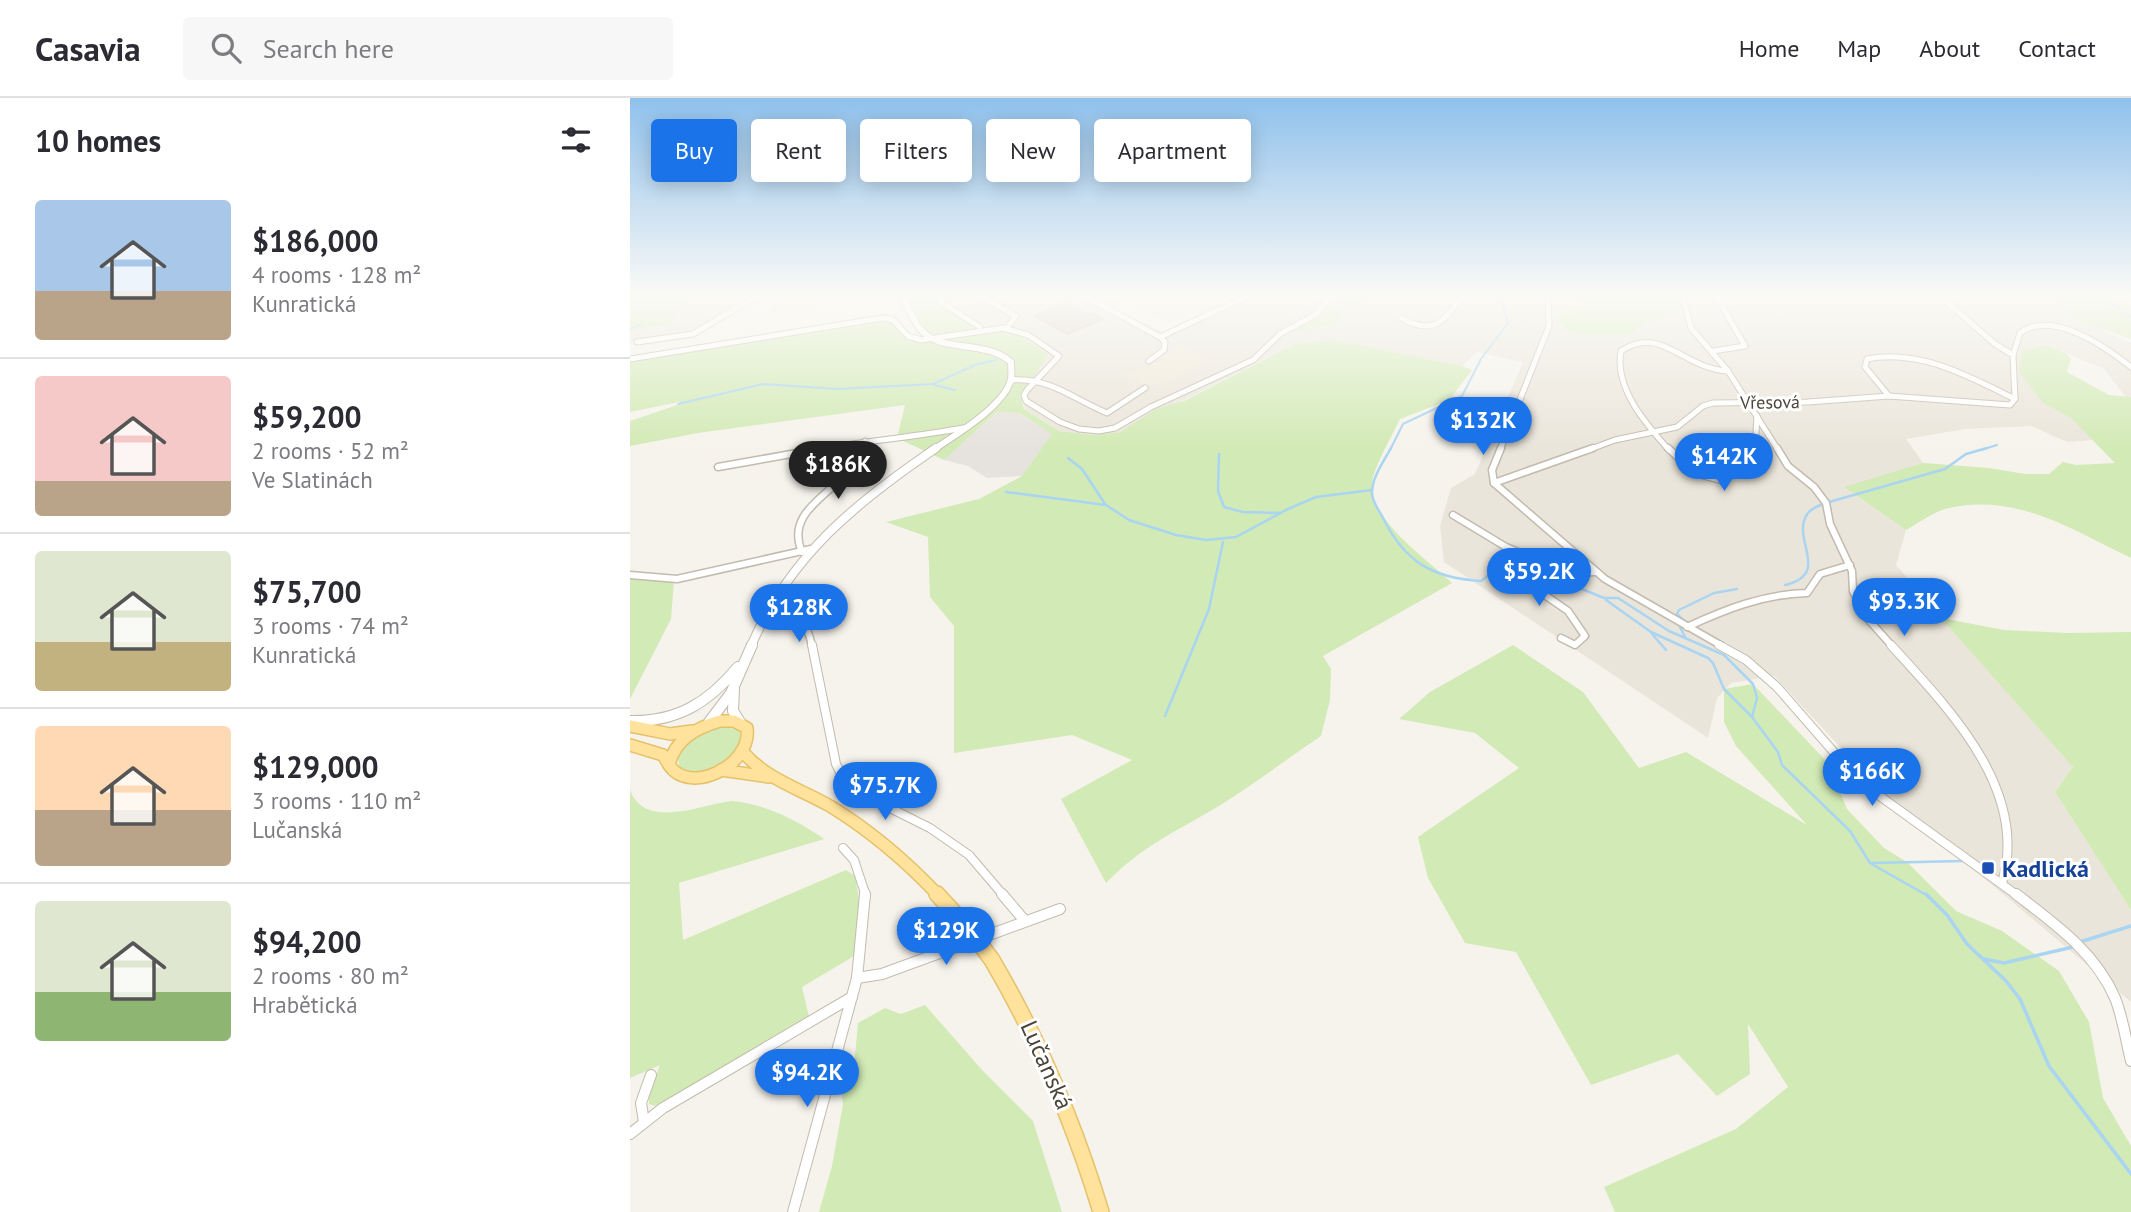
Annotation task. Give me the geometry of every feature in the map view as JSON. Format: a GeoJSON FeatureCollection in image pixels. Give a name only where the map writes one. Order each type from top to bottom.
{"type":"FeatureCollection","features":[{"type":"Feature","properties":{"kind":"main road"},"geometry":{"type":"LineString","coordinates":[[630,723],[675,734],[720,721],[740,722],[749,732],[749,741],[743,752],[721,770],[703,777],[687,779],[675,774],[663,755],[630,745]]}},
{"type":"Feature","properties":{"kind":"main road"},"geometry":{"type":"LineString","coordinates":[[669,765],[676,747],[703,726]]}},
{"type":"Feature","properties":{"kind":"main road"},"geometry":{"type":"LineString","coordinates":[[743,752],[772,777]]}},
{"type":"Feature","properties":{"kind":"main road"},"geometry":{"type":"LineString","coordinates":[[721,770],[772,777]]}},
{"type":"Feature","properties":{"kind":"main road","name":"Lučanská"},"geometry":{"type":"LineString","coordinates":[[772,777],[812,796],[889,848],[921,876],[969,929],[992,960],[1023,1011],[1049,1064],[1084,1157],[1101,1212]]}},
{"type":"Feature","properties":{"kind":"street"},"geometry":{"type":"LineString","coordinates":[[630,359],[710,346]]}},
{"type":"Feature","properties":{"kind":"street"},"geometry":{"type":"LineString","coordinates":[[703,726],[717,715],[735,684],[770,607],[811,549],[844,514],[993,405],[1012,380],[1011,362],[1000,353],[978,346]]}},
{"type":"Feature","properties":{"kind":"street"},"geometry":{"type":"LineString","coordinates":[[1044,346],[1059,356],[1035,379],[1024,398],[1069,428],[1082,431],[1111,430],[1126,425],[1149,408],[1213,381],[1255,359],[1268,346]]}},
{"type":"Feature","properties":{"kind":"street"},"geometry":{"type":"LineString","coordinates":[[1149,361],[1164,350],[1165,346]]}},
{"type":"Feature","properties":{"kind":"street"},"geometry":{"type":"LineString","coordinates":[[1541,346],[1492,470],[1494,483],[1595,572],[1630,596],[1730,649],[1764,675],[1859,781],[2060,927],[2090,956],[2115,999],[2131,1061]]}},
{"type":"Feature","properties":{"kind":"street"},"geometry":{"type":"LineString","coordinates":[[1627,346],[1620,355],[1622,382],[1639,414],[1687,468],[1705,478],[1721,480],[1756,454],[1757,416]]}},
{"type":"Feature","properties":{"kind":"street"},"geometry":{"type":"LineString","coordinates":[[1662,346],[1702,369],[1728,371]]}},
{"type":"Feature","properties":{"kind":"street"},"geometry":{"type":"LineString","coordinates":[[1708,346],[1728,371],[1788,467],[1814,487],[1826,503],[1830,524],[1850,565],[1853,591],[1868,619],[1945,705],[1998,790],[2007,822],[2006,875],[2002,883]]}},
{"type":"Feature","properties":{"kind":"street"},"geometry":{"type":"LineString","coordinates":[[1713,351],[1745,346]]}},
{"type":"Feature","properties":{"kind":"street"},"geometry":{"type":"LineString","coordinates":[[1998,346],[2014,355]]}},
{"type":"Feature","properties":{"kind":"street"},"geometry":{"type":"LineString","coordinates":[[1889,396],[1866,367],[1867,359],[1880,356],[1925,360],[2015,399],[2015,346]]}},
{"type":"Feature","properties":{"kind":"street"},"geometry":{"type":"LineString","coordinates":[[2103,346],[2131,367]]}},
{"type":"Feature","properties":{"kind":"street"},"geometry":{"type":"LineString","coordinates":[[1012,380],[1035,379],[1052,382],[1107,413],[1145,388]]}},
{"type":"Feature","properties":{"kind":"street","name":"Vřesová"},"geometry":{"type":"LineString","coordinates":[[1494,483],[1615,440],[1677,427],[1703,406],[1713,403],[1889,396],[2010,405],[2015,399]]}},
{"type":"Feature","properties":{"kind":"street"},"geometry":{"type":"LineString","coordinates":[[718,467],[865,441],[898,440],[963,428]]}},
{"type":"Feature","properties":{"kind":"street"},"geometry":{"type":"LineString","coordinates":[[802,552],[797,546],[795,534],[825,491],[844,478],[860,460],[865,441]]}},
{"type":"Feature","properties":{"kind":"street"},"geometry":{"type":"LineString","coordinates":[[1453,515],[1506,547],[1544,563],[1565,566],[1578,573],[1595,572]]}},
{"type":"Feature","properties":{"kind":"street"},"geometry":{"type":"LineString","coordinates":[[630,575],[677,579],[811,549]]}},
{"type":"Feature","properties":{"kind":"street"},"geometry":{"type":"LineString","coordinates":[[1544,563],[1539,591],[1568,611],[1585,636],[1575,645],[1561,638]]}},
{"type":"Feature","properties":{"kind":"street"},"geometry":{"type":"LineString","coordinates":[[1687,627],[1762,598],[1791,592],[1807,593],[1820,574],[1850,565]]}},
{"type":"Feature","properties":{"kind":"street"},"geometry":{"type":"LineString","coordinates":[[770,607],[795,615],[808,627],[811,634],[836,764],[844,780],[870,799],[930,828],[969,855],[1025,921]]}},
{"type":"Feature","properties":{"kind":"street"},"geometry":{"type":"LineString","coordinates":[[630,723],[663,720],[693,710],[715,694],[746,657]]}},
{"type":"Feature","properties":{"kind":"street"},"geometry":{"type":"LineString","coordinates":[[735,684],[733,711],[740,722]]}},
{"type":"Feature","properties":{"kind":"street"},"geometry":{"type":"LineString","coordinates":[[793,1212],[857,978],[866,897],[854,860],[843,848]]}},
{"type":"Feature","properties":{"kind":"street"},"geometry":{"type":"LineString","coordinates":[[857,978],[883,974],[1060,909]]}},
{"type":"Feature","properties":{"kind":"street"},"geometry":{"type":"LineString","coordinates":[[630,1134],[644,1122],[852,997]]}},
{"type":"Feature","properties":{"kind":"street"},"geometry":{"type":"LineString","coordinates":[[644,1122],[640,1103],[651,1075]]}},
{"type":"Feature","properties":{"kind":"shaded area"},"geometry":{"type":"Polygon","coordinates":[[[1035,346],[1291,346],[1180,402],[1158,409],[1120,432],[1095,435],[1059,431],[1026,410],[1020,395],[1049,355],[1035,346]]]}},
{"type":"Feature","properties":{"kind":"shaded area"},"geometry":{"type":"Polygon","coordinates":[[[1363,346],[2046,346],[2043,403],[2071,418],[2093,440],[2067,442],[2032,426],[1965,429],[1906,439],[1923,463],[1845,488],[1906,530],[1896,565],[2073,767],[2055,792],[2131,910],[2131,1002],[1882,792],[1774,676],[1731,683],[1717,698],[1708,738],[1444,562],[1440,526],[1451,488],[1475,474],[1523,362],[1477,352],[1462,366],[1363,346]]]}},
{"type":"Feature","properties":{"kind":"shaded area"},"geometry":{"type":"Polygon","coordinates":[[[2048,346],[2131,346],[2131,397],[2126,397],[2104,369],[2048,346]]]}},
{"type":"Feature","properties":{"kind":"shaded area"},"geometry":{"type":"Polygon","coordinates":[[[1180,347],[1208,362],[1161,385],[1145,386],[1126,375],[1162,360],[1159,357],[1180,347]]]}},
{"type":"Feature","properties":{"kind":"shaded area"},"geometry":{"type":"Polygon","coordinates":[[[997,412],[1018,413],[1053,434],[1022,476],[987,478],[968,466],[944,460],[997,412]]]}},
{"type":"Feature","properties":{"kind":"green space"},"geometry":{"type":"Polygon","coordinates":[[[709,346],[1035,346],[1049,355],[1020,395],[1024,409],[1059,431],[1095,435],[1120,432],[1158,408],[1184,401],[1291,346],[1363,346],[1462,366],[1472,370],[1449,400],[1400,419],[1379,461],[1372,484],[1374,498],[1390,525],[1452,583],[1323,656],[1331,669],[1330,700],[1321,736],[1235,796],[1148,848],[1106,883],[1061,799],[1132,760],[1072,735],[954,753],[954,626],[930,597],[928,537],[886,522],[979,499],[1022,476],[1052,434],[1019,413],[997,412],[944,460],[897,438],[905,405],[698,433],[630,446],[630,421],[680,404],[679,402],[630,412],[630,360],[709,346]]]}},
{"type":"Feature","properties":{"kind":"green space"},"geometry":{"type":"Polygon","coordinates":[[[2048,346],[2067,354],[2071,359],[2067,372],[2109,395],[2131,397],[2131,558],[2044,517],[1998,506],[1949,508],[1932,514],[1906,530],[1844,487],[1923,463],[2049,474],[2063,462],[2076,465],[2115,463],[2071,418],[2043,403],[2019,372],[2022,352],[2048,346]]]}},
{"type":"Feature","properties":{"kind":"green space"},"geometry":{"type":"Polygon","coordinates":[[[630,578],[674,581],[671,619],[630,699],[630,578]]]}},
{"type":"Feature","properties":{"kind":"green space"},"geometry":{"type":"Polygon","coordinates":[[[1941,618],[2004,630],[2131,632],[2131,910],[2055,792],[2073,767],[1941,618]]]}},
{"type":"Feature","properties":{"kind":"green space"},"geometry":{"type":"Polygon","coordinates":[[[1513,645],[1583,692],[1639,768],[1686,752],[1807,825],[1736,746],[1724,722],[1724,689],[1753,684],[1828,763],[1847,809],[1884,848],[1907,862],[1956,911],[2002,931],[2059,971],[2089,1022],[2103,1098],[2131,1146],[2131,1212],[1615,1212],[1604,1187],[1736,1129],[1788,1087],[1748,1024],[1750,1074],[1717,1096],[1678,1054],[1591,1085],[1516,952],[1465,943],[1428,878],[1418,837],[1519,768],[1475,733],[1399,719],[1430,692],[1513,645]]]}},
{"type":"Feature","properties":{"kind":"green space"},"geometry":{"type":"Polygon","coordinates":[[[725,726],[739,731],[737,750],[730,758],[710,769],[699,771],[688,771],[679,767],[678,754],[688,743],[705,732],[725,726]]]}},
{"type":"Feature","properties":{"kind":"green space"},"geometry":{"type":"Polygon","coordinates":[[[630,790],[637,802],[660,812],[689,810],[731,801],[755,805],[791,819],[824,839],[679,883],[683,940],[846,870],[855,876],[859,899],[854,956],[802,987],[809,1017],[655,1106],[649,1104],[649,1095],[660,1065],[630,1078],[630,790]]]}},
{"type":"Feature","properties":{"kind":"green space"},"geometry":{"type":"Polygon","coordinates":[[[925,1005],[983,1071],[1033,1121],[1062,1212],[819,1212],[832,1166],[843,1104],[841,1084],[854,1066],[858,1023],[885,1008],[901,1014],[925,1005]]]}},
{"type":"Feature","properties":{"kind":"waterway"},"geometry":{"type":"LineString","coordinates":[[1391,448],[1403,424],[1462,396],[1491,346]]}},
{"type":"Feature","properties":{"kind":"waterway"},"geometry":{"type":"LineString","coordinates":[[678,404],[763,384],[837,389],[933,384],[975,365],[996,360]]}},
{"type":"Feature","properties":{"kind":"waterway"},"geometry":{"type":"LineString","coordinates":[[934,385],[955,390]]}},
{"type":"Feature","properties":{"kind":"waterway"},"geometry":{"type":"LineString","coordinates":[[1981,450],[1997,445]]}},
{"type":"Feature","properties":{"kind":"waterway"},"geometry":{"type":"LineString","coordinates":[[1391,448],[1376,475],[1372,496],[1401,546],[1422,565],[1448,576],[1481,581],[1498,568],[1517,565],[1520,576],[1567,583],[1604,598],[1618,598],[1669,631],[1724,655],[1753,684],[1757,698],[1752,717]]}},
{"type":"Feature","properties":{"kind":"waterway"},"geometry":{"type":"LineString","coordinates":[[1829,502],[1945,469],[1966,454],[1987,448]]}},
{"type":"Feature","properties":{"kind":"waterway"},"geometry":{"type":"LineString","coordinates":[[1219,454],[1218,491],[1224,507],[1243,512],[1279,513]]}},
{"type":"Feature","properties":{"kind":"waterway"},"geometry":{"type":"LineString","coordinates":[[1068,458],[1082,469],[1105,504]]}},
{"type":"Feature","properties":{"kind":"waterway"},"geometry":{"type":"LineString","coordinates":[[1006,492],[1106,505],[1129,520],[1176,535],[1206,540],[1236,537],[1316,497],[1372,490]]}},
{"type":"Feature","properties":{"kind":"waterway"},"geometry":{"type":"LineString","coordinates":[[1785,585],[1799,579],[1806,572],[1808,564],[1804,523],[1809,512],[1823,504]]}},
{"type":"Feature","properties":{"kind":"waterway"},"geometry":{"type":"LineString","coordinates":[[1165,716],[1209,609],[1223,542]]}},
{"type":"Feature","properties":{"kind":"waterway"},"geometry":{"type":"LineString","coordinates":[[1684,621],[1677,614],[1679,610],[1714,593],[1737,589]]}},
{"type":"Feature","properties":{"kind":"waterway"},"geometry":{"type":"LineString","coordinates":[[1606,600],[1651,632],[1708,658],[1713,663],[1724,689],[1752,717]]}},
{"type":"Feature","properties":{"kind":"waterway"},"geometry":{"type":"LineString","coordinates":[[1680,627],[1685,637]]}},
{"type":"Feature","properties":{"kind":"waterway"},"geometry":{"type":"LineString","coordinates":[[1652,634],[1666,650]]}},
{"type":"Feature","properties":{"kind":"waterway"},"geometry":{"type":"LineString","coordinates":[[1752,717],[1778,752],[1782,765],[1850,831],[1870,863],[1928,896]]}},
{"type":"Feature","properties":{"kind":"waterway"},"geometry":{"type":"LineString","coordinates":[[1872,863],[1963,861]]}},
{"type":"Feature","properties":{"kind":"waterway"},"geometry":{"type":"LineString","coordinates":[[1928,896],[1947,915],[1967,944],[2006,981],[2020,999],[2049,1066],[2131,1174]]}},
{"type":"Feature","properties":{"kind":"waterway"},"geometry":{"type":"LineString","coordinates":[[2083,941],[2131,926]]}},
{"type":"Feature","properties":{"kind":"waterway"},"geometry":{"type":"LineString","coordinates":[[1984,959],[2004,963],[2073,947]]}},
{"type":"Feature","properties":{"kind":"place","name":"Kadlická"},"geometry":{"type":"Point","coordinates":[1988,868]}}]}
